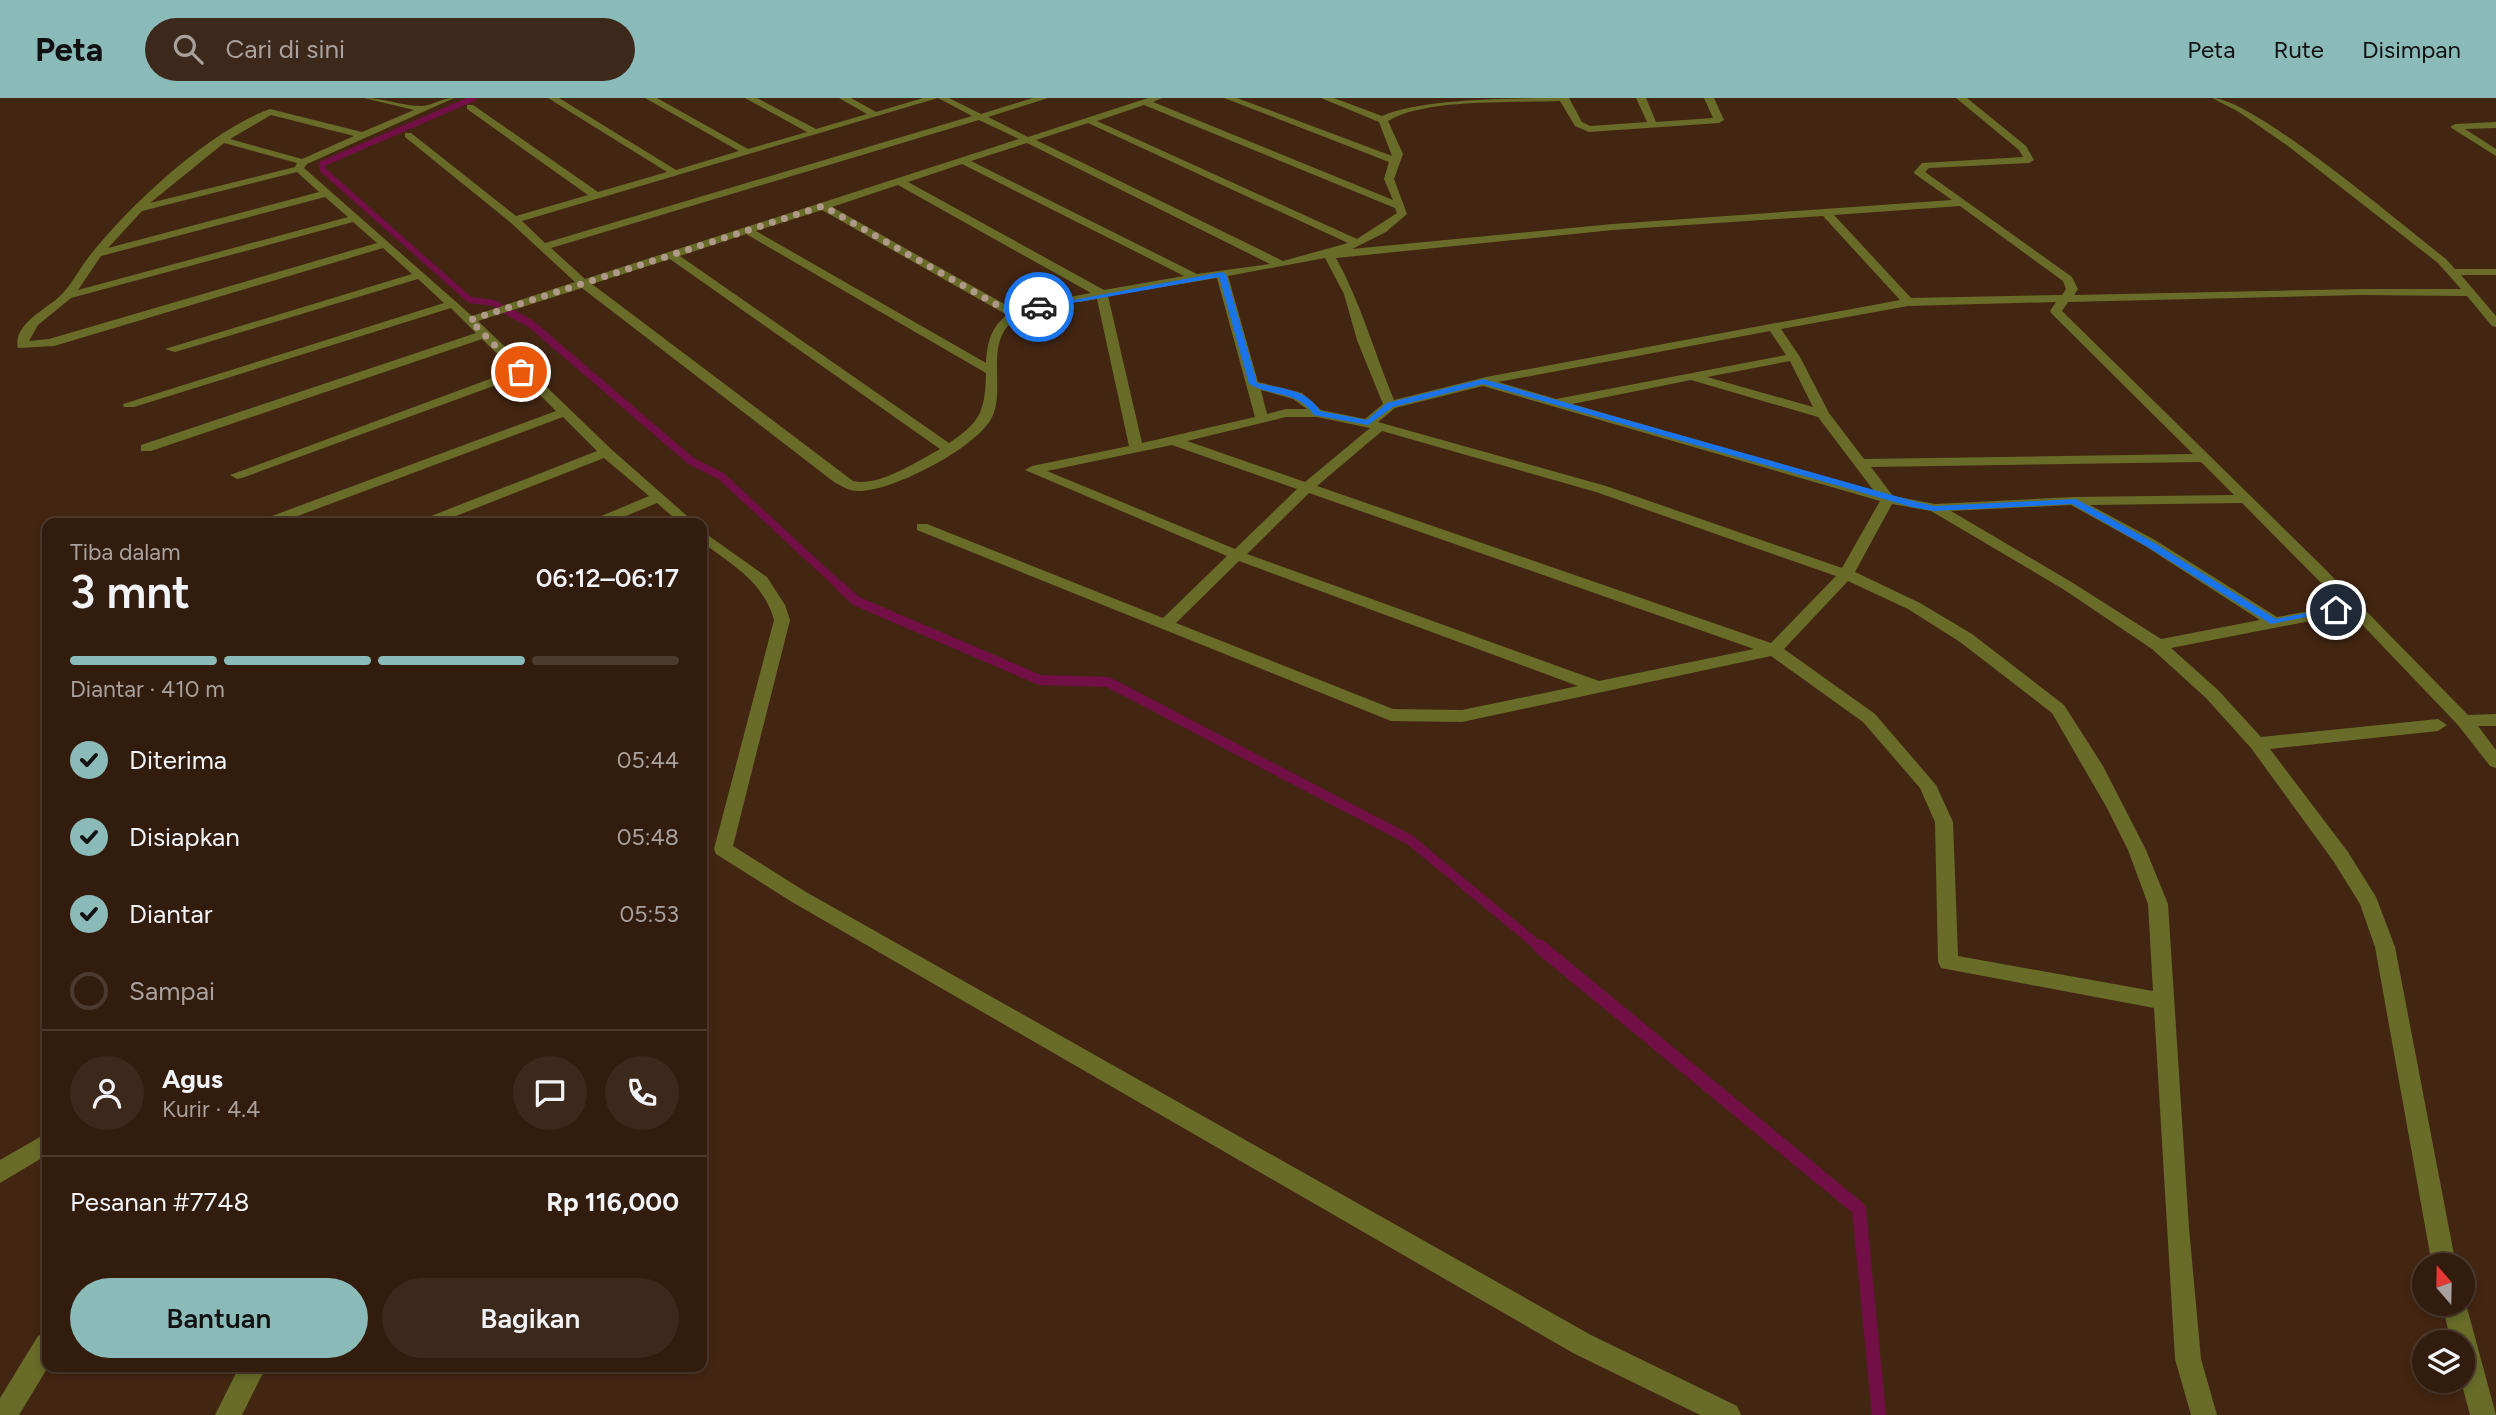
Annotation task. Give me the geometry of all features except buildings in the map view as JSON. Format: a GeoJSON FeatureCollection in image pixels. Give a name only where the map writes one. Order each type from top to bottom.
{"type":"FeatureCollection","features":[{"type":"Feature","properties":{"kind":"street"},"geometry":{"type":"LineString","coordinates":[[369,98],[422,109]]}},
{"type":"Feature","properties":{"kind":"street"},"geometry":{"type":"LineString","coordinates":[[141,208],[301,165],[449,98]]}},
{"type":"Feature","properties":{"kind":"street"},"geometry":{"type":"LineString","coordinates":[[553,98],[675,173]]}},
{"type":"Feature","properties":{"kind":"street"},"geometry":{"type":"LineString","coordinates":[[650,98],[747,152]]}},
{"type":"Feature","properties":{"kind":"street"},"geometry":{"type":"LineString","coordinates":[[750,98],[815,132]]}},
{"type":"Feature","properties":{"kind":"street"},"geometry":{"type":"LineString","coordinates":[[844,98],[876,114]]}},
{"type":"Feature","properties":{"kind":"street"},"geometry":{"type":"LineString","coordinates":[[514,220],[933,98]]}},
{"type":"Feature","properties":{"kind":"street"},"geometry":{"type":"LineString","coordinates":[[942,98],[1280,264]]}},
{"type":"Feature","properties":{"kind":"street"},"geometry":{"type":"LineString","coordinates":[[543,247],[1043,98]]}},
{"type":"Feature","properties":{"kind":"street"},"geometry":{"type":"LineString","coordinates":[[470,320],[1157,98]]}},
{"type":"Feature","properties":{"kind":"street"},"geometry":{"type":"LineString","coordinates":[[1229,98],[1394,160]]}},
{"type":"Feature","properties":{"kind":"street"},"geometry":{"type":"LineString","coordinates":[[1326,98],[1383,120],[1396,148],[1388,174],[1402,214],[1390,226],[1329,256]]}},
{"type":"Feature","properties":{"kind":"street"},"geometry":{"type":"LineString","coordinates":[[1422,98],[1435,103]]}},
{"type":"Feature","properties":{"kind":"street"},"geometry":{"type":"LineString","coordinates":[[1641,98],[1653,125]]}},
{"type":"Feature","properties":{"kind":"street"},"geometry":{"type":"LineString","coordinates":[[1383,120],[1397,111],[1435,103],[1496,99],[1564,99],[1583,128],[1719,120],[1709,98]]}},
{"type":"Feature","properties":{"kind":"street"},"geometry":{"type":"LineString","coordinates":[[1961,98],[2029,156],[2024,162],[1926,165],[1919,172],[2057,269],[2073,289],[2068,297],[2060,302],[2056,311],[2464,722],[2496,762]]}},
{"type":"Feature","properties":{"kind":"street"},"geometry":{"type":"LineString","coordinates":[[2217,98],[2242,110],[2367,201],[2453,272],[2496,323]]}},
{"type":"Feature","properties":{"kind":"street"},"geometry":{"type":"LineString","coordinates":[[1144,102],[1401,207]]}},
{"type":"Feature","properties":{"kind":"street"},"geometry":{"type":"LineString","coordinates":[[470,107],[596,196]]}},
{"type":"Feature","properties":{"kind":"street"},"geometry":{"type":"LineString","coordinates":[[365,136],[271,112],[224,140],[187,165],[141,208],[97,254],[67,296],[29,327],[22,345],[50,343],[385,244]]}},
{"type":"Feature","properties":{"kind":"street"},"geometry":{"type":"LineString","coordinates":[[1088,120],[1354,242]]}},
{"type":"Feature","properties":{"kind":"street"},"geometry":{"type":"LineString","coordinates":[[2496,125],[2455,127],[2496,153]]}},
{"type":"Feature","properties":{"kind":"street"},"geometry":{"type":"LineString","coordinates":[[408,135],[514,220],[583,283],[848,484],[867,487],[951,450],[974,433],[987,417],[994,340],[1002,324],[1015,315],[1102,294],[1329,256],[1613,227],[1961,203]]}},
{"type":"Feature","properties":{"kind":"street"},"geometry":{"type":"LineString","coordinates":[[224,140],[301,165],[354,219],[453,304],[606,452],[682,518]]}},
{"type":"Feature","properties":{"kind":"street"},"geometry":{"type":"LineString","coordinates":[[963,161],[1197,278]]}},
{"type":"Feature","properties":{"kind":"street"},"geometry":{"type":"LineString","coordinates":[[899,181],[1102,294],[1136,449]]}},
{"type":"Feature","properties":{"kind":"street"},"geometry":{"type":"LineString","coordinates":[[97,254],[329,193]]}},
{"type":"Feature","properties":{"kind":"street"},"geometry":{"type":"LineString","coordinates":[[823,206],[1015,315]]}},
{"type":"Feature","properties":{"kind":"street"},"geometry":{"type":"LineString","coordinates":[[1827,214],[1908,302]]}},
{"type":"Feature","properties":{"kind":"street"},"geometry":{"type":"LineString","coordinates":[[67,296],[354,219]]}},
{"type":"Feature","properties":{"kind":"street"},"geometry":{"type":"LineString","coordinates":[[1390,226],[1408,247]]}},
{"type":"Feature","properties":{"kind":"street"},"geometry":{"type":"LineString","coordinates":[[748,231],[991,371]]}},
{"type":"Feature","properties":{"kind":"street"},"geometry":{"type":"LineString","coordinates":[[671,255],[951,450]]}},
{"type":"Feature","properties":{"kind":"street"},"geometry":{"type":"LineString","coordinates":[[1329,256],[1350,294],[1363,340],[1390,405]]}},
{"type":"Feature","properties":{"kind":"street"},"geometry":{"type":"LineString","coordinates":[[2453,272],[2496,272]]}},
{"type":"Feature","properties":{"kind":"street"},"geometry":{"type":"LineString","coordinates":[[1222,274],[1262,418]]}},
{"type":"Feature","properties":{"kind":"street"},"geometry":{"type":"LineString","coordinates":[[171,349],[420,275]]}},
{"type":"Feature","properties":{"kind":"street"},"geometry":{"type":"LineString","coordinates":[[1165,625],[1374,424],[1390,405],[1483,382],[1908,302],[2361,292],[2472,293]]}},
{"type":"Feature","properties":{"kind":"street"},"geometry":{"type":"LineString","coordinates":[[129,404],[453,304]]}},
{"type":"Feature","properties":{"kind":"street"},"geometry":{"type":"LineString","coordinates":[[1773,327],[1794,357],[1823,414],[1888,499]]}},
{"type":"Feature","properties":{"kind":"street"},"geometry":{"type":"LineString","coordinates":[[146,448],[485,334]]}},
{"type":"Feature","properties":{"kind":"street"},"geometry":{"type":"LineString","coordinates":[[1557,403],[1794,357]]}},
{"type":"Feature","properties":{"kind":"street"},"geometry":{"type":"LineString","coordinates":[[237,475],[521,372]]}},
{"type":"Feature","properties":{"kind":"street"},"geometry":{"type":"LineString","coordinates":[[1691,376],[1823,414]]}},
{"type":"Feature","properties":{"kind":"street"},"geometry":{"type":"LineString","coordinates":[[1483,382],[1888,499],[1934,508],[2073,501],[2244,499]]}},
{"type":"Feature","properties":{"kind":"street"},"geometry":{"type":"LineString","coordinates":[[1253,384],[1298,395],[1311,403],[1317,413]]}},
{"type":"Feature","properties":{"kind":"street"},"geometry":{"type":"LineString","coordinates":[[279,518],[565,412]]}},
{"type":"Feature","properties":{"kind":"street"},"geometry":{"type":"LineString","coordinates":[[1601,688],[1237,555],[1032,470],[1173,441],[1286,413],[1317,413],[1374,424],[1601,489],[1846,574],[1914,606],[1966,638],[2058,709],[2094,766],[2121,818],[2158,904],[2162,1001],[2188,1359],[2204,1415]]}},
{"type":"Feature","properties":{"kind":"street"},"geometry":{"type":"LineString","coordinates":[[1173,441],[1774,650],[1869,718],[1927,785],[1944,822],[1948,962],[2162,1001]]}},
{"type":"Feature","properties":{"kind":"street"},"geometry":{"type":"LineString","coordinates":[[439,518],[606,452]]}},
{"type":"Feature","properties":{"kind":"street"},"geometry":{"type":"LineString","coordinates":[[1860,463],[2012,463],[2203,458]]}},
{"type":"Feature","properties":{"kind":"street"},"geometry":{"type":"LineString","coordinates":[[609,518],[657,498]]}},
{"type":"Feature","properties":{"kind":"street"},"geometry":{"type":"LineString","coordinates":[[922,527],[1391,715],[1408,718],[1462,716],[1774,650],[1846,574],[1888,499]]}},
{"type":"Feature","properties":{"kind":"street"},"geometry":{"type":"LineString","coordinates":[[2073,501],[2150,544],[2274,622]]}},
{"type":"Feature","properties":{"kind":"street"},"geometry":{"type":"LineString","coordinates":[[1934,508],[2038,567],[2158,645],[2212,694],[2257,744],[2342,857],[2369,902],[2397,999],[2442,1253]]}},
{"type":"Feature","properties":{"kind":"street"},"geometry":{"type":"LineString","coordinates":[[707,544],[765,581],[779,603],[782,620],[723,849],[799,897],[1582,1344],[1728,1415]]}},
{"type":"Feature","properties":{"kind":"street"},"geometry":{"type":"LineString","coordinates":[[2158,645],[2351,608]]}},
{"type":"Feature","properties":{"kind":"street"},"geometry":{"type":"LineString","coordinates":[[2464,722],[2496,720]]}},
{"type":"Feature","properties":{"kind":"street"},"geometry":{"type":"LineString","coordinates":[[2257,744],[2438,725]]}},
{"type":"Feature","properties":{"kind":"street"},"geometry":{"type":"LineString","coordinates":[[0,1172],[42,1146]]}},
{"type":"Feature","properties":{"kind":"street"},"geometry":{"type":"LineString","coordinates":[[2457,1316],[2483,1415]]}},
{"type":"Feature","properties":{"kind":"street"},"geometry":{"type":"LineString","coordinates":[[3,1412],[42,1353]]}},
{"type":"Feature","properties":{"kind":"street"},"geometry":{"type":"LineString","coordinates":[[228,1415],[250,1372]]}},
{"type":"Feature","properties":{"kind":"waterway"},"geometry":{"type":"LineString","coordinates":[[474,98],[322,164],[323,170],[470,300],[494,303],[509,312]]}},
{"type":"Feature","properties":{"kind":"waterway"},"geometry":{"type":"LineString","coordinates":[[506,310],[531,324],[691,461],[721,476],[842,588]]}},
{"type":"Feature","properties":{"kind":"waterway"},"geometry":{"type":"LineString","coordinates":[[840,586],[856,601],[1040,680],[1108,682],[1410,840],[1541,948]]}},
{"type":"Feature","properties":{"kind":"waterway"},"geometry":{"type":"LineString","coordinates":[[1539,946],[1859,1209],[1879,1415]]}},
{"type":"Feature","properties":{"kind":"way so far"},"geometry":{"type":"LineString","coordinates":[[521,372],[470,320],[823,206],[1015,315],[1039,307]]}},
{"type":"Feature","properties":{"kind":"route"},"geometry":{"type":"LineString","coordinates":[[1039,307],[1222,274],[1253,384],[1298,395],[1311,403],[1317,413],[1368,423],[1390,405],[1483,382],[1912,504],[1934,508],[2073,501],[2150,544],[2274,622],[2336,610]]}}]}
